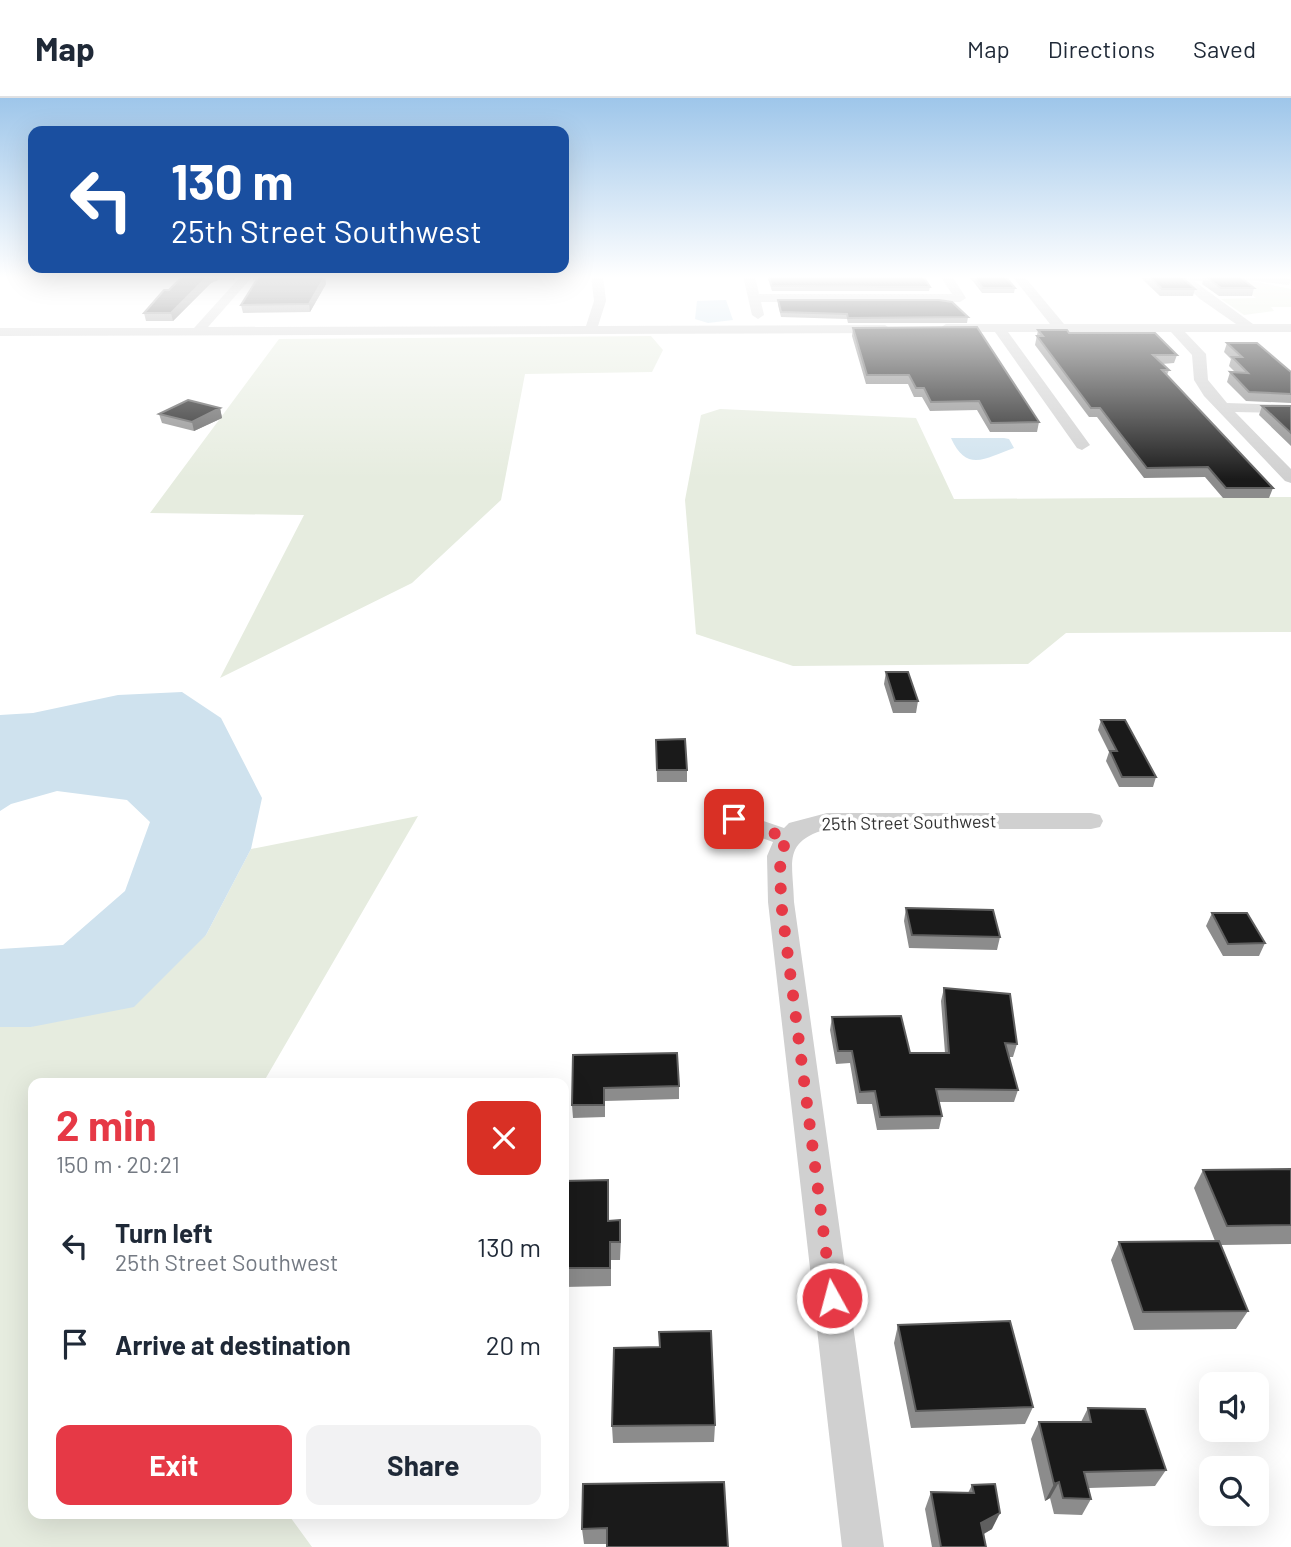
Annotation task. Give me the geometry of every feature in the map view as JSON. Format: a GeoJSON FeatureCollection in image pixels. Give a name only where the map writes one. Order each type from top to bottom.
{"type":"FeatureCollection","features":[{"type":"Feature","properties":{"kind":"street"},"geometry":{"type":"LineString","coordinates":[[1010,344],[1082,445]]}},
{"type":"Feature","properties":{"kind":"street"},"geometry":{"type":"LineString","coordinates":[[1189,344],[1199,354],[1201,380],[1209,394],[1291,478]]}},
{"type":"Feature","properties":{"kind":"street"},"geometry":{"type":"LineString","coordinates":[[1222,407],[1291,409]]}},
{"type":"Feature","properties":{"kind":"street"},"geometry":{"type":"LineString","coordinates":[[734,819],[787,838],[780,856],[781,902],[863,1547]]}},
{"type":"Feature","properties":{"kind":"street","name":"25th Street Southwest"},"geometry":{"type":"LineString","coordinates":[[787,838],[798,829],[827,821],[1091,821]]}},
{"type":"Feature","properties":{"kind":"shaded area"},"geometry":{"type":"Polygon","coordinates":[[[276,344],[658,344],[663,350],[652,372],[525,374],[501,500],[412,583],[220,678],[304,515],[150,513],[276,344]]]}},
{"type":"Feature","properties":{"kind":"shaded area"},"geometry":{"type":"Polygon","coordinates":[[[720,409],[916,418],[954,499],[1291,497],[1291,632],[1066,633],[1028,664],[793,666],[696,634],[685,500],[701,415],[720,409]]]}},
{"type":"Feature","properties":{"kind":"shaded area"},"geometry":{"type":"Polygon","coordinates":[[[418,816],[266,1078],[28,1078],[28,1519],[292,1519],[312,1547],[0,1547],[0,1027],[31,1027],[206,935],[251,849],[418,816]]]}},
{"type":"Feature","properties":{"kind":"water"},"geometry":{"type":"Polygon","coordinates":[[[951,438],[1004,438],[1009,439],[1014,448],[986,458],[971,459],[957,449],[951,438]]]}},
{"type":"Feature","properties":{"kind":"water"},"geometry":{"type":"Polygon","coordinates":[[[182,692],[221,718],[262,798],[251,849],[206,935],[134,1007],[31,1027],[0,1027],[0,949],[63,945],[125,891],[150,822],[127,800],[57,791],[11,804],[0,811],[0,715],[33,713],[118,695],[182,692]]]}},
{"type":"Feature","properties":{"kind":"building"},"geometry":{"type":"Polygon","coordinates":[[[858,344],[988,344],[1039,422],[991,423],[979,401],[931,402],[924,388],[916,388],[909,375],[867,375],[858,344]]]}},
{"type":"Feature","properties":{"kind":"building"},"geometry":{"type":"Polygon","coordinates":[[[1043,344],[1166,344],[1177,355],[1153,355],[1169,370],[1162,370],[1273,488],[1226,488],[1208,467],[1147,468],[1100,408],[1091,408],[1043,344]]]}},
{"type":"Feature","properties":{"kind":"building"},"geometry":{"type":"Polygon","coordinates":[[[1228,344],[1258,344],[1291,372],[1291,394],[1249,392],[1230,372],[1248,373],[1232,357],[1242,357],[1228,344]]]}},
{"type":"Feature","properties":{"kind":"building"},"geometry":{"type":"Polygon","coordinates":[[[188,400],[220,408],[192,422],[159,414],[188,400]]]}},
{"type":"Feature","properties":{"kind":"building"},"geometry":{"type":"Polygon","coordinates":[[[1262,406],[1291,406],[1291,433],[1262,406]]]}},
{"type":"Feature","properties":{"kind":"building"},"geometry":{"type":"Polygon","coordinates":[[[886,672],[908,672],[918,701],[895,701],[886,672]]]}},
{"type":"Feature","properties":{"kind":"building"},"geometry":{"type":"Polygon","coordinates":[[[1101,720],[1125,720],[1156,777],[1122,777],[1110,751],[1117,751],[1101,720]]]}},
{"type":"Feature","properties":{"kind":"building"},"geometry":{"type":"Polygon","coordinates":[[[685,739],[687,770],[657,770],[656,740],[685,739]]]}},
{"type":"Feature","properties":{"kind":"building"},"geometry":{"type":"Polygon","coordinates":[[[906,908],[993,910],[1000,937],[912,935],[906,908]]]}},
{"type":"Feature","properties":{"kind":"building"},"geometry":{"type":"Polygon","coordinates":[[[1212,913],[1247,913],[1265,943],[1228,944],[1212,913]]]}},
{"type":"Feature","properties":{"kind":"building"},"geometry":{"type":"Polygon","coordinates":[[[944,988],[1010,994],[1017,1044],[1005,1043],[1018,1090],[936,1089],[942,1116],[880,1117],[875,1091],[860,1092],[852,1051],[838,1051],[832,1017],[901,1016],[910,1053],[949,1053],[944,988]]]}},
{"type":"Feature","properties":{"kind":"building"},"geometry":{"type":"Polygon","coordinates":[[[677,1053],[679,1086],[604,1088],[604,1105],[572,1105],[573,1055],[677,1053]]]}},
{"type":"Feature","properties":{"kind":"building"},"geometry":{"type":"Polygon","coordinates":[[[1291,1169],[1291,1225],[1227,1226],[1203,1170],[1291,1169]]]}},
{"type":"Feature","properties":{"kind":"building"},"geometry":{"type":"Polygon","coordinates":[[[608,1180],[608,1221],[620,1220],[620,1242],[610,1242],[610,1268],[569,1268],[569,1181],[608,1180]]]}},
{"type":"Feature","properties":{"kind":"building"},"geometry":{"type":"Polygon","coordinates":[[[1219,1241],[1248,1311],[1143,1312],[1119,1242],[1219,1241]]]}},
{"type":"Feature","properties":{"kind":"building"},"geometry":{"type":"Polygon","coordinates":[[[1010,1321],[1033,1407],[916,1411],[898,1325],[1010,1321]]]}},
{"type":"Feature","properties":{"kind":"building"},"geometry":{"type":"Polygon","coordinates":[[[711,1331],[715,1425],[612,1426],[614,1348],[660,1347],[659,1332],[711,1331]]]}},
{"type":"Feature","properties":{"kind":"building"},"geometry":{"type":"Polygon","coordinates":[[[1088,1408],[1145,1409],[1166,1470],[1084,1472],[1091,1499],[1063,1498],[1059,1482],[1054,1484],[1039,1422],[1091,1422],[1088,1408]]]}},
{"type":"Feature","properties":{"kind":"building"},"geometry":{"type":"Polygon","coordinates":[[[724,1482],[728,1547],[607,1547],[607,1528],[582,1529],[583,1484],[724,1482]]]}},
{"type":"Feature","properties":{"kind":"building"},"geometry":{"type":"Polygon","coordinates":[[[995,1484],[1000,1513],[981,1523],[986,1547],[941,1547],[931,1492],[974,1493],[972,1485],[995,1484]]]}},
{"type":"Feature","properties":{"kind":"route"},"geometry":{"type":"LineString","coordinates":[[734,819],[787,838],[780,856],[781,902],[832,1298]]}}]}
